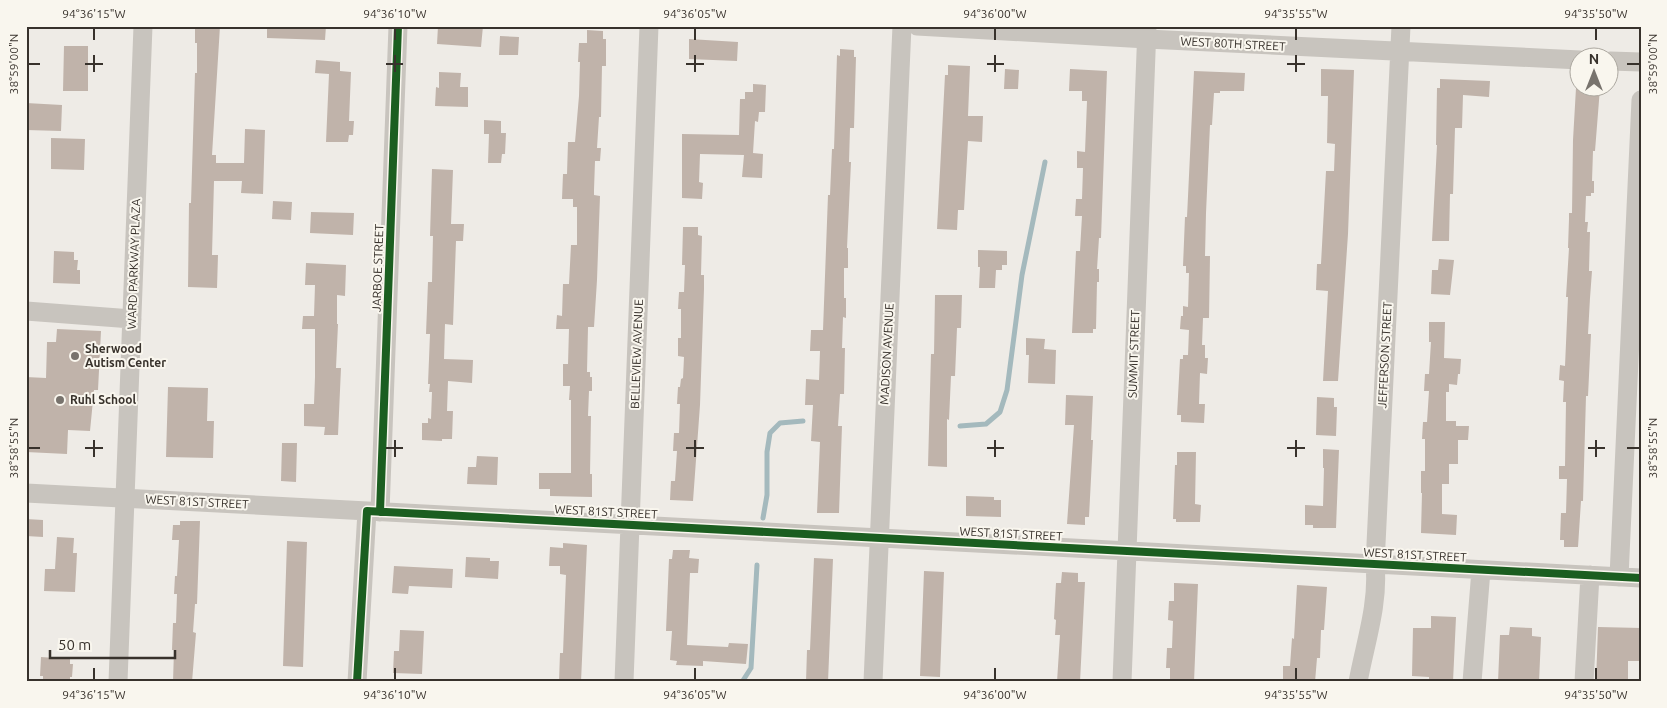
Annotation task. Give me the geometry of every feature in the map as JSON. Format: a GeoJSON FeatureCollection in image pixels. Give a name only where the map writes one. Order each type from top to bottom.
{"type":"FeatureCollection","features":[{"type":"Feature","properties":{"kind":"street","name":"WARD PARKWAY PLAZA"},"geometry":{"type":"LineString","coordinates":[[118,682],[143,26]]}},
{"type":"Feature","properties":{"kind":"street","name":"JARBOE STREET"},"geometry":{"type":"LineString","coordinates":[[357,682],[374,511],[398,26]]}},
{"type":"Feature","properties":{"kind":"street","name":"BELLEVIEW AVENUE"},"geometry":{"type":"LineString","coordinates":[[624,682],[649,26]]}},
{"type":"Feature","properties":{"kind":"street","name":"MADISON AVENUE"},"geometry":{"type":"LineString","coordinates":[[873,682],[902,26]]}},
{"type":"Feature","properties":{"kind":"street","name":"WEST 80TH STREET"},"geometry":{"type":"LineString","coordinates":[[917,26],[1147,33],[1399,52],[1570,60]]}},
{"type":"Feature","properties":{"kind":"street","name":"JEFFERSON STREET"},"geometry":{"type":"LineString","coordinates":[[1358,682],[1373,606],[1376,578],[1375,565],[1401,26]]}},
{"type":"Feature","properties":{"kind":"street","name":"SUMMIT STREET"},"geometry":{"type":"LineString","coordinates":[[1122,682],[1147,33]]}},
{"type":"Feature","properties":{"kind":"street"},"geometry":{"type":"LineString","coordinates":[[1620,61],[1641,62]]}},
{"type":"Feature","properties":{"kind":"street"},"geometry":{"type":"LineString","coordinates":[[1619,577],[1641,100]]}},
{"type":"Feature","properties":{"kind":"street"},"geometry":{"type":"LineString","coordinates":[[26,311],[132,319]]}},
{"type":"Feature","properties":{"kind":"street","name":"WEST 81ST STREET"},"geometry":{"type":"LineString","coordinates":[[26,493],[1641,578]]}},
{"type":"Feature","properties":{"kind":"street"},"geometry":{"type":"LineString","coordinates":[[1472,682],[1481,570]]}},
{"type":"Feature","properties":{"kind":"street"},"geometry":{"type":"LineString","coordinates":[[1584,682],[1590,575]]}},
{"type":"Feature","properties":{"kind":"building"},"geometry":{"type":"Polygon","coordinates":[[[220,26],[212,155],[216,155],[216,163],[244,163],[245,129],[265,130],[263,194],[241,193],[242,181],[214,181],[212,255],[218,255],[217,288],[188,287],[189,203],[191,203],[195,73],[197,73],[195,27],[220,26]]]}},
{"type":"Feature","properties":{"kind":"building"},"geometry":{"type":"Polygon","coordinates":[[[267,26],[326,26],[325,40],[267,38],[267,26]]]}},
{"type":"Feature","properties":{"kind":"building"},"geometry":{"type":"Polygon","coordinates":[[[438,26],[483,26],[481,47],[437,44],[438,26]]]}},
{"type":"Feature","properties":{"kind":"building"},"geometry":{"type":"Polygon","coordinates":[[[587,30],[603,31],[603,39],[606,39],[606,66],[602,66],[601,117],[599,117],[597,148],[601,148],[600,161],[595,161],[594,195],[600,196],[597,280],[594,327],[588,327],[587,372],[590,372],[590,377],[592,377],[592,391],[589,391],[588,416],[591,416],[590,474],[592,474],[592,497],[550,496],[550,489],[539,489],[539,473],[571,473],[570,386],[563,386],[563,364],[568,364],[569,329],[556,329],[557,315],[562,316],[563,284],[569,284],[571,245],[577,245],[577,207],[573,207],[573,199],[562,199],[563,174],[567,174],[568,142],[575,142],[579,96],[579,43],[587,43],[587,30]]]}},
{"type":"Feature","properties":{"kind":"building"},"geometry":{"type":"Polygon","coordinates":[[[500,36],[519,37],[518,55],[499,55],[500,36]]]}},
{"type":"Feature","properties":{"kind":"building"},"geometry":{"type":"Polygon","coordinates":[[[689,39],[738,42],[737,61],[689,59],[689,39]]]}},
{"type":"Feature","properties":{"kind":"building"},"geometry":{"type":"Polygon","coordinates":[[[64,46],[88,46],[88,91],[63,91],[64,46]]]}},
{"type":"Feature","properties":{"kind":"building"},"geometry":{"type":"Polygon","coordinates":[[[840,49],[854,50],[854,57],[856,57],[854,128],[850,128],[848,268],[844,268],[846,318],[843,317],[842,348],[845,348],[844,394],[840,394],[838,426],[842,426],[839,513],[817,513],[820,442],[811,441],[813,405],[805,405],[806,379],[819,380],[820,351],[810,351],[811,330],[823,330],[828,195],[830,195],[832,149],[834,149],[837,55],[840,56],[840,49]]]}},
{"type":"Feature","properties":{"kind":"building"},"geometry":{"type":"Polygon","coordinates":[[[316,60],[340,62],[340,71],[351,72],[349,121],[354,121],[353,135],[349,135],[348,142],[326,142],[329,74],[315,73],[316,60]]]}},
{"type":"Feature","properties":{"kind":"building"},"geometry":{"type":"Polygon","coordinates":[[[948,65],[970,66],[968,116],[983,116],[982,142],[968,141],[964,210],[958,210],[957,230],[937,229],[945,75],[948,75],[948,65]]]}},
{"type":"Feature","properties":{"kind":"building"},"geometry":{"type":"Polygon","coordinates":[[[1005,69],[1019,70],[1018,89],[1004,89],[1005,69]]]}},
{"type":"Feature","properties":{"kind":"building"},"geometry":{"type":"Polygon","coordinates":[[[1070,69],[1107,71],[1101,238],[1099,238],[1097,269],[1099,269],[1099,282],[1097,282],[1096,329],[1093,329],[1093,333],[1072,333],[1076,251],[1080,251],[1082,216],[1075,216],[1076,199],[1082,199],[1083,168],[1077,168],[1077,151],[1085,152],[1087,101],[1082,101],[1082,91],[1069,91],[1070,69]]]}},
{"type":"Feature","properties":{"kind":"building"},"geometry":{"type":"Polygon","coordinates":[[[1321,69],[1354,70],[1348,234],[1338,381],[1323,381],[1328,291],[1316,290],[1317,264],[1321,264],[1326,171],[1334,171],[1335,144],[1327,143],[1328,96],[1321,96],[1321,69]]]}},
{"type":"Feature","properties":{"kind":"building"},"geometry":{"type":"Polygon","coordinates":[[[1194,71],[1245,73],[1244,91],[1220,91],[1220,93],[1214,93],[1212,125],[1210,125],[1205,256],[1210,256],[1209,318],[1203,318],[1202,345],[1205,345],[1205,358],[1208,358],[1207,374],[1200,373],[1199,404],[1205,404],[1204,423],[1181,422],[1181,415],[1177,415],[1180,359],[1183,359],[1183,355],[1188,355],[1189,330],[1180,329],[1183,306],[1188,307],[1189,273],[1186,273],[1186,266],[1183,266],[1194,71]]]}},
{"type":"Feature","properties":{"kind":"building"},"geometry":{"type":"Polygon","coordinates":[[[439,72],[461,73],[460,87],[468,87],[468,107],[435,106],[436,87],[439,88],[439,72]]]}},
{"type":"Feature","properties":{"kind":"building"},"geometry":{"type":"Polygon","coordinates":[[[1440,79],[1490,81],[1489,97],[1463,95],[1462,128],[1455,128],[1453,194],[1450,194],[1449,241],[1432,241],[1437,145],[1437,88],[1440,88],[1440,79]]]}},
{"type":"Feature","properties":{"kind":"building"},"geometry":{"type":"Polygon","coordinates":[[[753,84],[766,85],[765,112],[759,112],[758,122],[755,121],[753,153],[763,154],[762,178],[742,177],[744,155],[700,154],[699,182],[703,183],[702,199],[682,198],[682,134],[739,135],[740,99],[745,99],[745,92],[753,92],[753,84]]]}},
{"type":"Feature","properties":{"kind":"building"},"geometry":{"type":"Polygon","coordinates":[[[1575,98],[1599,98],[1595,151],[1593,151],[1592,181],[1594,181],[1594,193],[1591,193],[1591,196],[1586,196],[1585,222],[1588,222],[1587,232],[1590,232],[1589,271],[1592,271],[1588,334],[1591,334],[1588,396],[1586,396],[1583,501],[1581,501],[1578,547],[1564,547],[1564,540],[1560,540],[1561,513],[1566,513],[1567,479],[1559,479],[1559,466],[1565,466],[1566,402],[1563,402],[1564,381],[1559,380],[1560,365],[1565,366],[1569,213],[1572,213],[1575,98]]]}},
{"type":"Feature","properties":{"kind":"building"},"geometry":{"type":"Polygon","coordinates":[[[26,103],[62,105],[61,131],[26,130],[26,103]]]}},
{"type":"Feature","properties":{"kind":"building"},"geometry":{"type":"Polygon","coordinates":[[[484,120],[501,121],[501,133],[506,133],[505,154],[502,154],[501,163],[488,163],[489,134],[484,134],[484,120]]]}},
{"type":"Feature","properties":{"kind":"building"},"geometry":{"type":"Polygon","coordinates":[[[51,138],[85,139],[84,170],[51,169],[51,138]]]}},
{"type":"Feature","properties":{"kind":"building"},"geometry":{"type":"Polygon","coordinates":[[[432,169],[453,170],[451,224],[464,224],[463,241],[456,241],[453,325],[445,324],[444,359],[473,360],[472,383],[448,381],[447,411],[453,411],[452,439],[442,439],[442,441],[422,440],[422,423],[428,423],[428,418],[431,419],[432,392],[429,392],[430,384],[428,384],[430,334],[426,334],[428,282],[432,282],[433,236],[430,236],[432,169]]]}},
{"type":"Feature","properties":{"kind":"building"},"geometry":{"type":"Polygon","coordinates":[[[273,201],[292,202],[291,220],[272,219],[273,201]]]}},
{"type":"Feature","properties":{"kind":"building"},"geometry":{"type":"Polygon","coordinates":[[[311,212],[354,213],[353,235],[310,233],[311,212]]]}},
{"type":"Feature","properties":{"kind":"building"},"geometry":{"type":"Polygon","coordinates":[[[683,227],[698,227],[698,235],[702,236],[701,275],[704,275],[700,405],[693,501],[670,500],[671,481],[675,481],[677,451],[673,451],[674,433],[679,433],[680,404],[677,404],[678,387],[680,387],[681,379],[683,378],[684,357],[678,356],[678,338],[681,338],[681,309],[678,309],[679,292],[684,292],[685,265],[682,265],[683,227]]]}},
{"type":"Feature","properties":{"kind":"building"},"geometry":{"type":"Polygon","coordinates":[[[978,250],[1007,251],[1007,265],[1002,265],[1002,270],[996,270],[995,288],[979,288],[980,267],[978,267],[978,250]]]}},
{"type":"Feature","properties":{"kind":"building"},"geometry":{"type":"Polygon","coordinates":[[[54,251],[74,252],[74,260],[78,260],[77,270],[80,270],[80,284],[53,283],[54,251]]]}},
{"type":"Feature","properties":{"kind":"building"},"geometry":{"type":"Polygon","coordinates":[[[1439,259],[1454,260],[1450,295],[1431,294],[1432,270],[1438,270],[1439,259]]]}},
{"type":"Feature","properties":{"kind":"building"},"geometry":{"type":"Polygon","coordinates":[[[306,263],[346,265],[345,296],[337,295],[336,368],[341,368],[338,435],[324,435],[325,427],[304,426],[304,404],[314,404],[315,377],[315,329],[302,329],[303,316],[314,316],[315,285],[305,285],[306,263]]]}},
{"type":"Feature","properties":{"kind":"building"},"geometry":{"type":"Polygon","coordinates":[[[935,295],[962,295],[961,328],[957,328],[955,376],[951,376],[949,420],[947,419],[947,467],[928,466],[931,354],[934,354],[935,295]]]}},
{"type":"Feature","properties":{"kind":"building"},"geometry":{"type":"Polygon","coordinates":[[[1429,322],[1445,322],[1444,358],[1461,359],[1457,385],[1449,384],[1449,392],[1446,392],[1446,421],[1456,421],[1456,426],[1469,426],[1468,440],[1458,440],[1458,464],[1449,464],[1449,484],[1442,484],[1442,514],[1457,515],[1456,535],[1421,533],[1421,471],[1425,471],[1425,439],[1422,439],[1423,422],[1427,422],[1429,391],[1424,391],[1425,374],[1429,374],[1431,342],[1429,342],[1429,322]]]}},
{"type":"Feature","properties":{"kind":"building","name":"Ruhl School"},"geometry":{"type":"Polygon","coordinates":[[[57,329],[101,331],[98,390],[94,390],[90,431],[68,430],[67,454],[26,452],[26,377],[46,378],[47,342],[56,342],[57,329]]]}},
{"type":"Feature","properties":{"kind":"building"},"geometry":{"type":"Polygon","coordinates":[[[1026,338],[1045,339],[1044,349],[1056,350],[1055,384],[1028,383],[1029,355],[1026,355],[1026,338]]]}},
{"type":"Feature","properties":{"kind":"building"},"geometry":{"type":"Polygon","coordinates":[[[168,387],[208,388],[207,421],[214,421],[213,458],[166,457],[168,387]]]}},
{"type":"Feature","properties":{"kind":"building"},"geometry":{"type":"Polygon","coordinates":[[[1066,395],[1093,396],[1089,517],[1085,517],[1085,525],[1067,524],[1074,425],[1065,425],[1066,395]]]}},
{"type":"Feature","properties":{"kind":"building"},"geometry":{"type":"Polygon","coordinates":[[[1317,397],[1334,398],[1334,407],[1337,407],[1336,436],[1316,435],[1317,397]]]}},
{"type":"Feature","properties":{"kind":"building"},"geometry":{"type":"Polygon","coordinates":[[[282,443],[297,443],[296,482],[281,481],[282,443]]]}},
{"type":"Feature","properties":{"kind":"building"},"geometry":{"type":"Polygon","coordinates":[[[1323,449],[1339,450],[1336,528],[1313,528],[1313,525],[1305,525],[1305,505],[1323,506],[1323,449]]]}},
{"type":"Feature","properties":{"kind":"building"},"geometry":{"type":"Polygon","coordinates":[[[1177,452],[1196,452],[1195,504],[1201,505],[1200,522],[1176,522],[1176,519],[1173,519],[1177,452]]]}},
{"type":"Feature","properties":{"kind":"building"},"geometry":{"type":"Polygon","coordinates":[[[477,456],[498,457],[497,485],[467,484],[468,467],[476,467],[477,456]]]}},
{"type":"Feature","properties":{"kind":"building"},"geometry":{"type":"Polygon","coordinates":[[[966,496],[994,497],[994,500],[1001,500],[1001,517],[966,516],[966,496]]]}},
{"type":"Feature","properties":{"kind":"building"},"geometry":{"type":"Polygon","coordinates":[[[26,519],[43,520],[43,537],[26,536],[26,519]]]}},
{"type":"Feature","properties":{"kind":"building"},"geometry":{"type":"Polygon","coordinates":[[[180,521],[200,521],[197,604],[195,604],[193,632],[196,633],[192,682],[173,682],[173,623],[176,623],[177,594],[174,594],[179,540],[172,540],[173,525],[180,525],[180,521]]]}},
{"type":"Feature","properties":{"kind":"building"},"geometry":{"type":"Polygon","coordinates":[[[57,537],[74,538],[73,553],[77,553],[75,592],[44,591],[45,569],[55,569],[57,537]]]}},
{"type":"Feature","properties":{"kind":"building"},"geometry":{"type":"Polygon","coordinates":[[[287,541],[307,542],[303,667],[283,666],[287,541]]]}},
{"type":"Feature","properties":{"kind":"building"},"geometry":{"type":"Polygon","coordinates":[[[563,543],[587,545],[581,682],[559,682],[560,653],[563,653],[566,575],[560,574],[560,566],[549,566],[550,547],[563,548],[563,543]]]}},
{"type":"Feature","properties":{"kind":"building"},"geometry":{"type":"Polygon","coordinates":[[[673,550],[690,550],[689,558],[699,559],[698,573],[690,573],[687,645],[728,647],[729,643],[748,644],[746,664],[703,661],[703,666],[676,665],[677,661],[670,660],[672,631],[666,631],[669,559],[672,559],[673,550]]]}},
{"type":"Feature","properties":{"kind":"building"},"geometry":{"type":"Polygon","coordinates":[[[466,557],[490,558],[490,561],[499,561],[498,579],[465,577],[466,557]]]}},
{"type":"Feature","properties":{"kind":"building"},"geometry":{"type":"Polygon","coordinates":[[[814,558],[833,559],[828,682],[806,682],[807,650],[810,650],[814,558]]]}},
{"type":"Feature","properties":{"kind":"building"},"geometry":{"type":"Polygon","coordinates":[[[394,566],[453,569],[452,588],[409,586],[408,594],[392,593],[394,566]]]}},
{"type":"Feature","properties":{"kind":"building"},"geometry":{"type":"Polygon","coordinates":[[[924,571],[944,572],[940,677],[920,676],[924,571]]]}},
{"type":"Feature","properties":{"kind":"building"},"geometry":{"type":"Polygon","coordinates":[[[1062,572],[1078,573],[1078,582],[1085,582],[1080,682],[1057,682],[1060,635],[1055,635],[1056,620],[1054,619],[1056,583],[1061,583],[1062,572]]]}},
{"type":"Feature","properties":{"kind":"building"},"geometry":{"type":"Polygon","coordinates":[[[1174,583],[1198,584],[1194,682],[1170,682],[1170,668],[1166,668],[1167,648],[1172,648],[1173,621],[1168,620],[1169,601],[1174,601],[1174,583]]]}},
{"type":"Feature","properties":{"kind":"building"},"geometry":{"type":"Polygon","coordinates":[[[1297,585],[1327,587],[1324,630],[1321,630],[1320,658],[1317,658],[1315,682],[1283,681],[1283,666],[1290,666],[1292,638],[1294,639],[1297,585]]]}},
{"type":"Feature","properties":{"kind":"building"},"geometry":{"type":"Polygon","coordinates":[[[1431,616],[1456,617],[1453,682],[1429,682],[1429,677],[1412,676],[1413,628],[1431,628],[1431,616]]]}},
{"type":"Feature","properties":{"kind":"building"},"geometry":{"type":"Polygon","coordinates":[[[1510,627],[1532,628],[1532,636],[1541,637],[1539,682],[1498,682],[1500,635],[1509,635],[1510,627]]]}},
{"type":"Feature","properties":{"kind":"building"},"geometry":{"type":"Polygon","coordinates":[[[1598,627],[1641,628],[1641,661],[1628,661],[1628,682],[1596,682],[1598,627]]]}},
{"type":"Feature","properties":{"kind":"building"},"geometry":{"type":"Polygon","coordinates":[[[400,630],[424,631],[422,674],[393,673],[394,651],[399,651],[400,630]]]}},
{"type":"Feature","properties":{"kind":"building"},"geometry":{"type":"Polygon","coordinates":[[[41,657],[70,659],[70,664],[73,664],[70,682],[43,682],[43,676],[40,676],[41,657]]]}},
{"type":"Feature","properties":{"kind":"waterway"},"geometry":{"type":"LineString","coordinates":[[960,426],[986,424],[1000,412],[1007,390],[1022,275],[1045,162]]}},
{"type":"Feature","properties":{"kind":"waterway"},"geometry":{"type":"LineString","coordinates":[[763,518],[767,495],[767,452],[770,433],[780,423],[803,421]]}},
{"type":"Feature","properties":{"kind":"waterway"},"geometry":{"type":"LineString","coordinates":[[742,682],[751,668],[757,565]]}},
{"type":"Feature","properties":{"kind":"cycle path"},"geometry":{"type":"LineString","coordinates":[[380,512],[398,26]]}},
{"type":"Feature","properties":{"kind":"cycle path"},"geometry":{"type":"LineString","coordinates":[[357,682],[367,511],[1641,578]]}},
{"type":"Feature","properties":{"kind":"place","name":"Sherwood Autism Center"},"geometry":{"type":"Point","coordinates":[75,356]}},
{"type":"Feature","properties":{"kind":"place","name":"Ruhl School"},"geometry":{"type":"Point","coordinates":[60,400]}}]}
